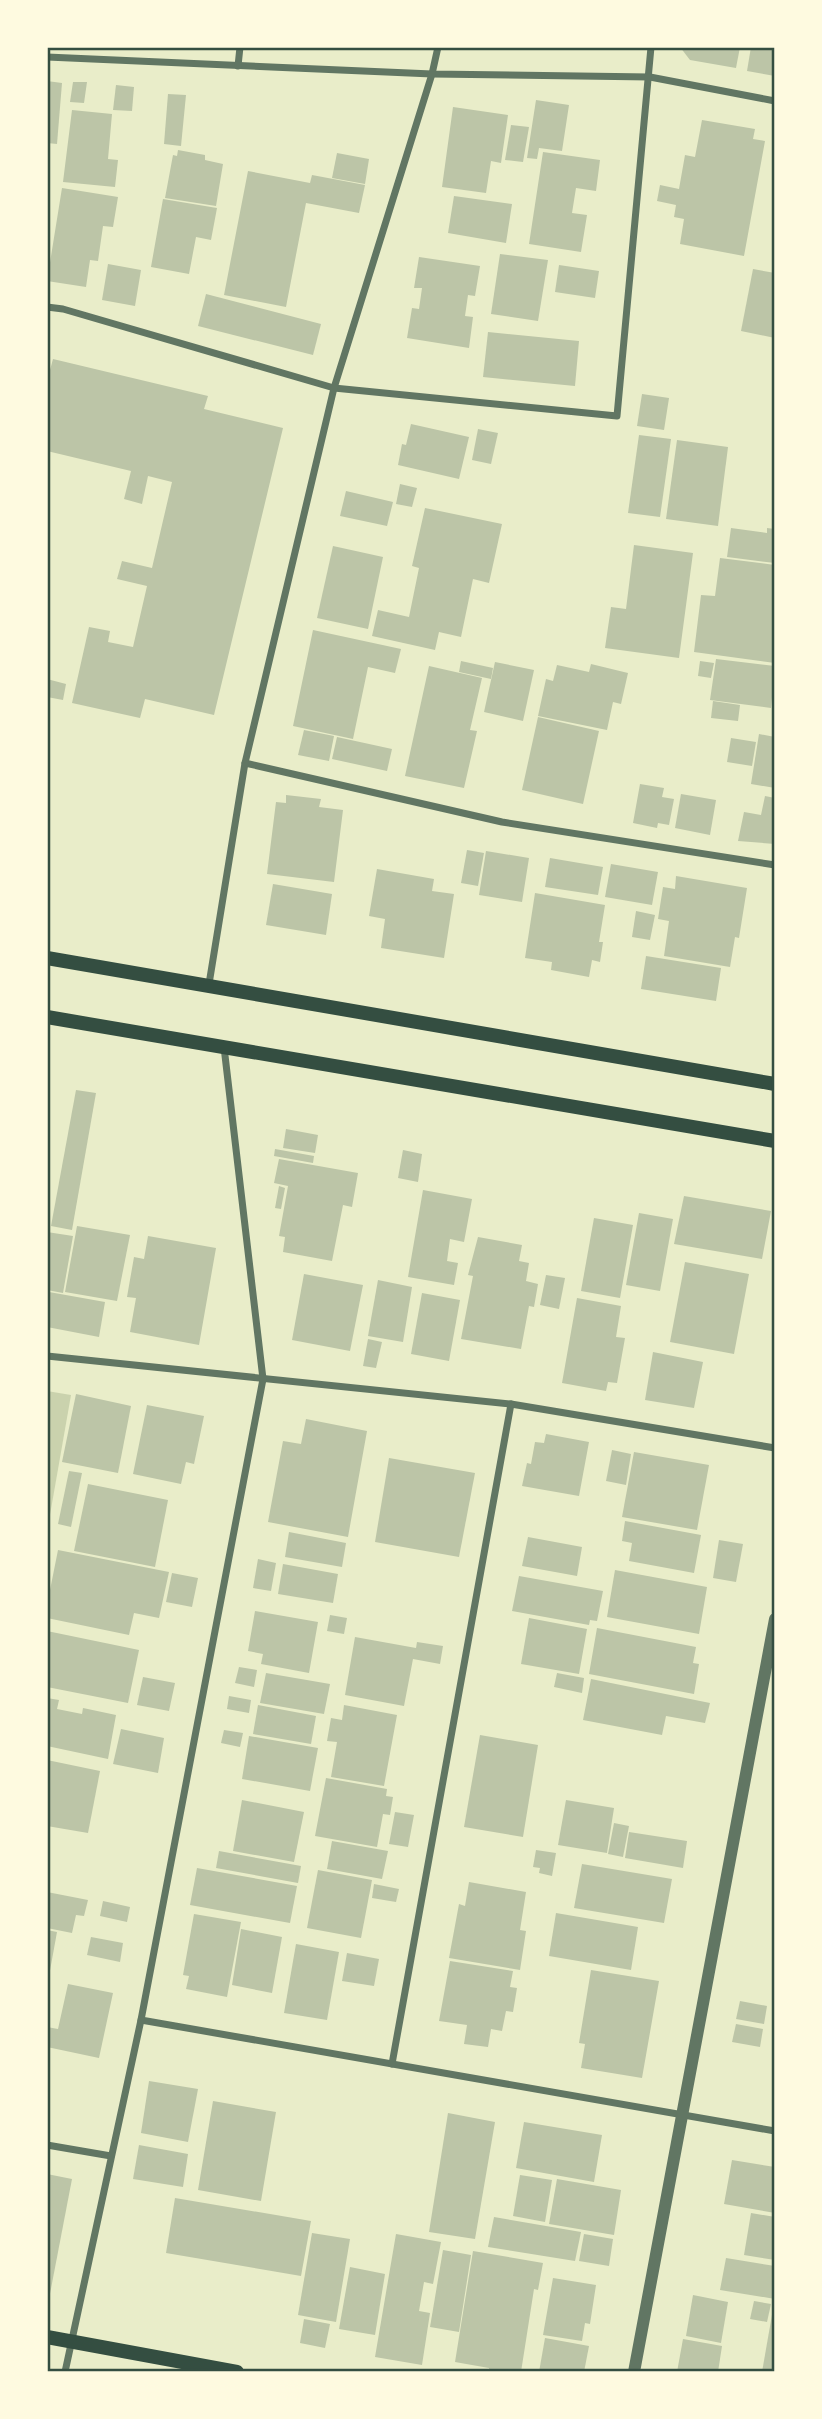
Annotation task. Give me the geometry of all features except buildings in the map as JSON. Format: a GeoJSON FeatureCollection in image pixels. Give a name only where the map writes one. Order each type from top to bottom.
{"type":"FeatureCollection","features":[{"type":"Feature","properties":{"kind":"main road"},"geometry":{"type":"LineString","coordinates":[[47,958],[775,1084]]}},
{"type":"Feature","properties":{"kind":"main road"},"geometry":{"type":"LineString","coordinates":[[47,1017],[775,1141]]}},
{"type":"Feature","properties":{"kind":"main road"},"geometry":{"type":"LineString","coordinates":[[47,2337],[237,2372]]}},
{"type":"Feature","properties":{"kind":"street"},"geometry":{"type":"LineString","coordinates":[[238,66],[240,47]]}},
{"type":"Feature","properties":{"kind":"street"},"geometry":{"type":"LineString","coordinates":[[209,984],[245,763],[334,388],[432,74],[438,47]]}},
{"type":"Feature","properties":{"kind":"street"},"geometry":{"type":"LineString","coordinates":[[47,307],[63,309],[334,388],[617,416],[651,47]]}},
{"type":"Feature","properties":{"kind":"street"},"geometry":{"type":"LineString","coordinates":[[47,57],[432,74],[650,77],[775,100]]}},
{"type":"Feature","properties":{"kind":"street"},"geometry":{"type":"LineString","coordinates":[[245,763],[502,822],[775,865]]}},
{"type":"Feature","properties":{"kind":"street"},"geometry":{"type":"LineString","coordinates":[[65,2372],[141,2020],[263,1379],[224,1046]]}},
{"type":"Feature","properties":{"kind":"street"},"geometry":{"type":"LineString","coordinates":[[47,1356],[511,1404],[775,1448]]}},
{"type":"Feature","properties":{"kind":"street"},"geometry":{"type":"LineString","coordinates":[[392,2064],[511,1404]]}},
{"type":"Feature","properties":{"kind":"street"},"geometry":{"type":"LineString","coordinates":[[634,2372],[775,1619]]}},
{"type":"Feature","properties":{"kind":"street"},"geometry":{"type":"LineString","coordinates":[[141,2020],[775,2131]]}},
{"type":"Feature","properties":{"kind":"street"},"geometry":{"type":"LineString","coordinates":[[47,2145],[111,2156]]}},
{"type":"Feature","properties":{"kind":"green space"},"geometry":{"type":"Polygon","coordinates":[[[47,1391],[71,1395],[47,1532],[47,1391]]]}}]}
